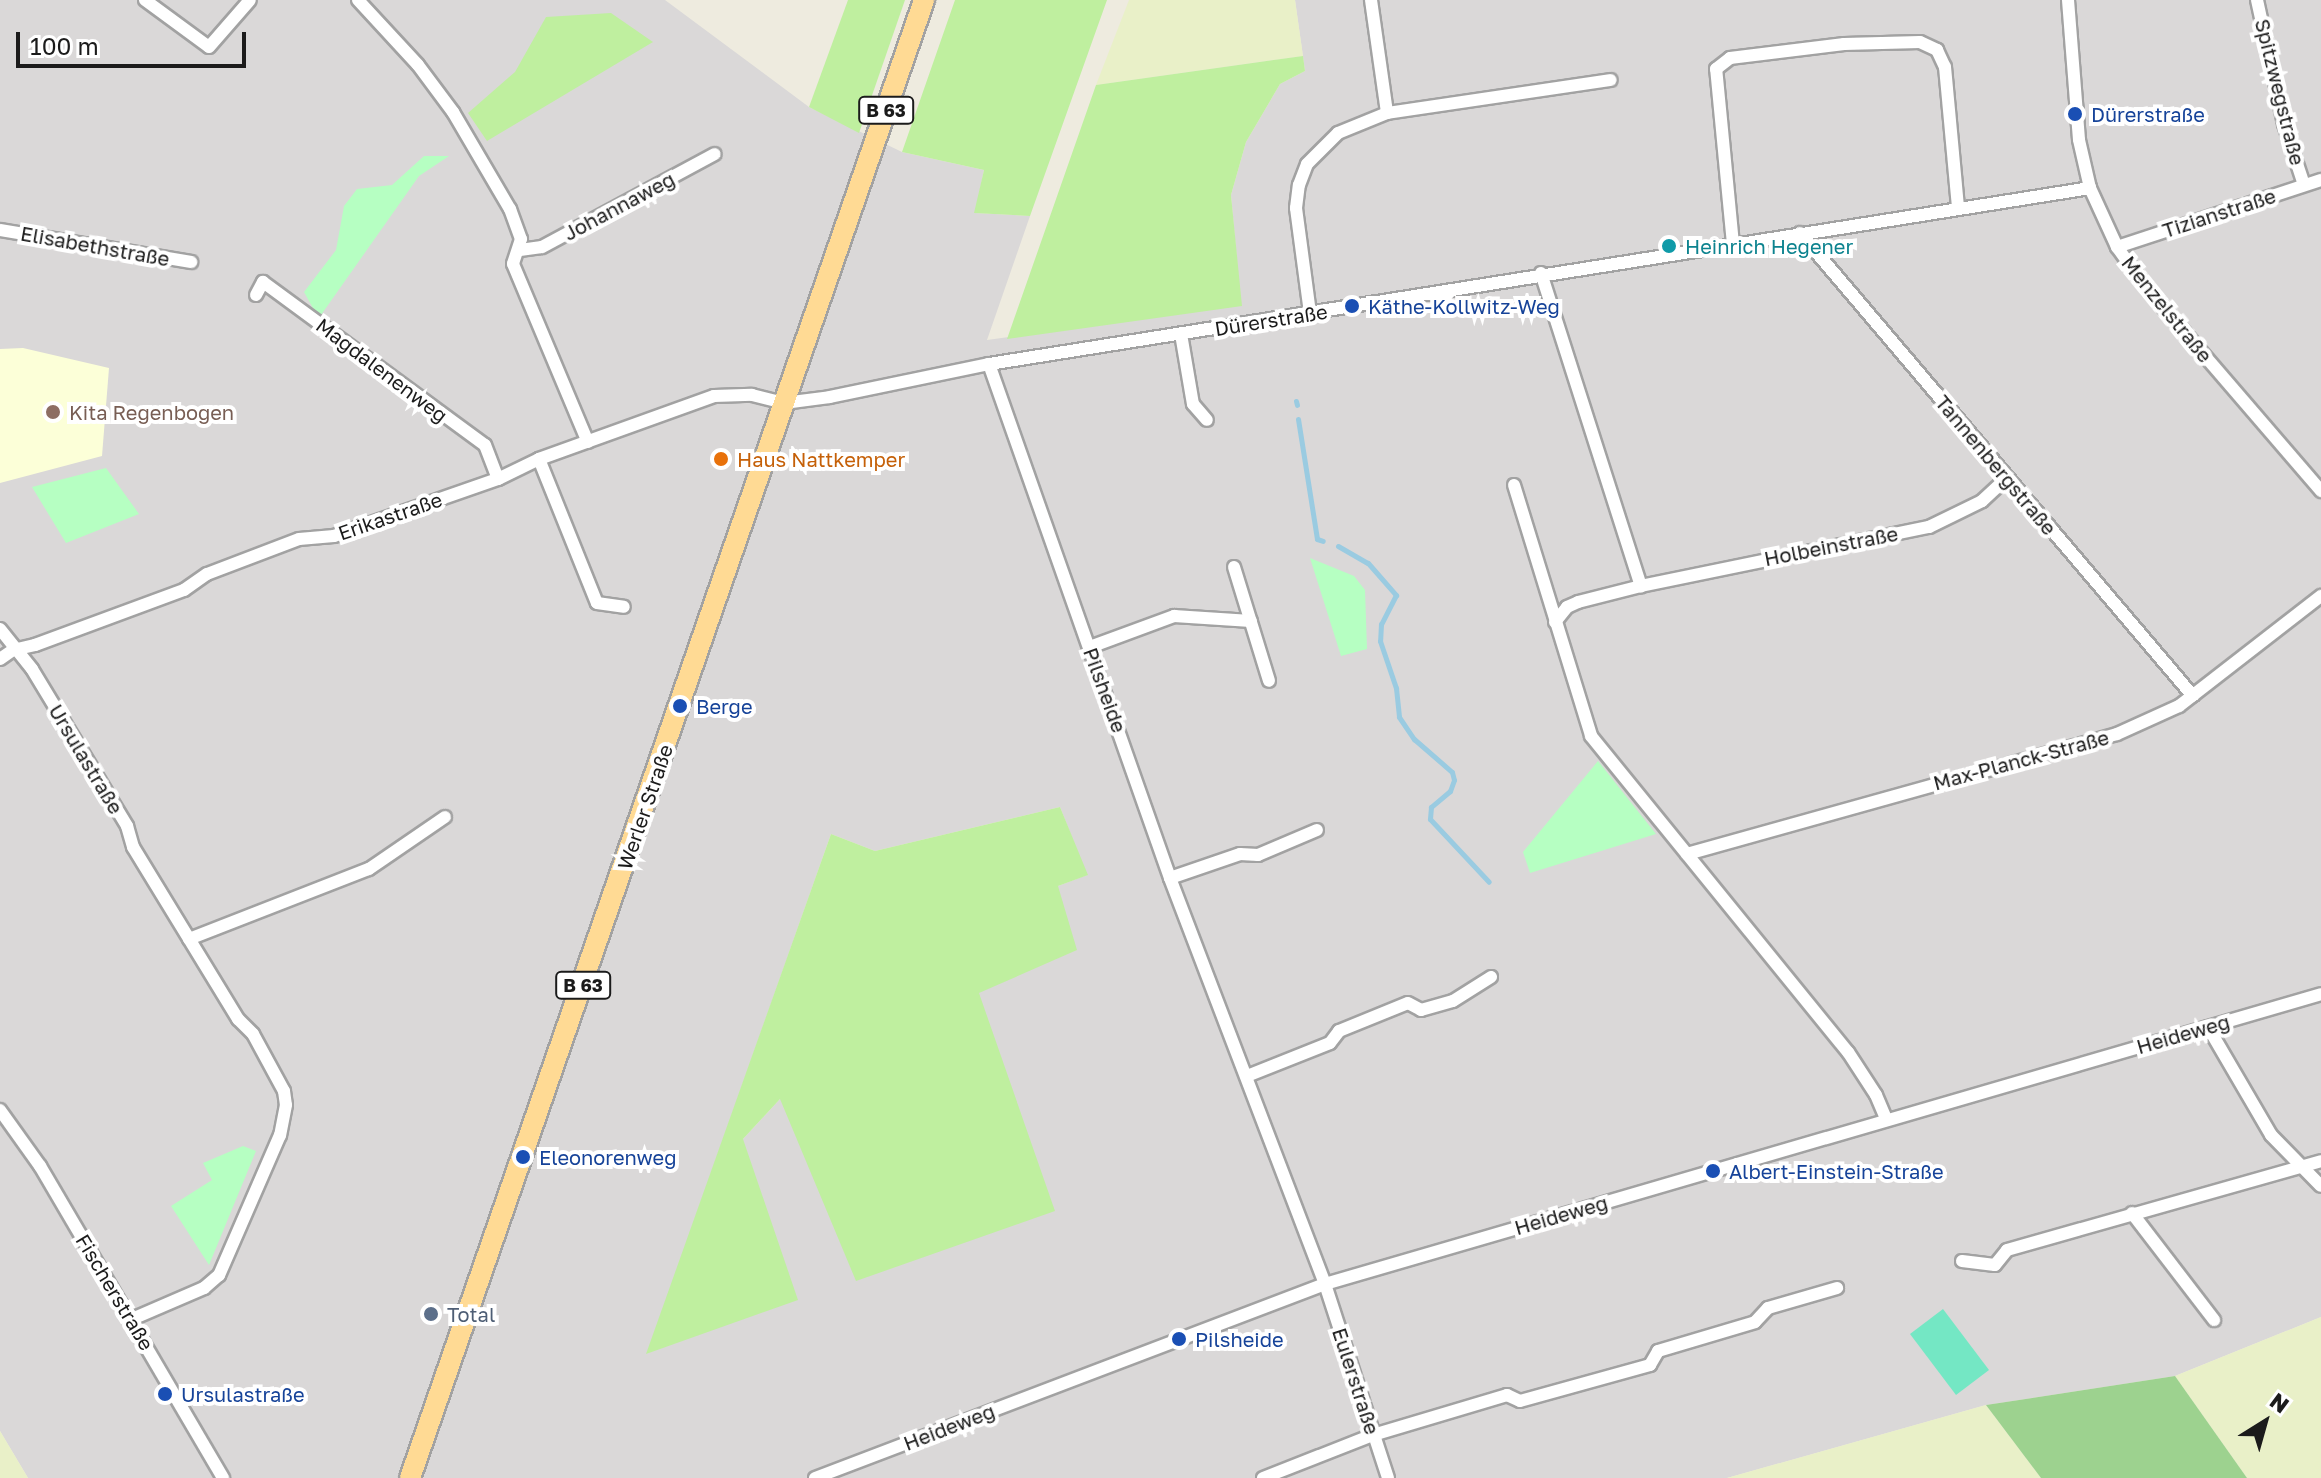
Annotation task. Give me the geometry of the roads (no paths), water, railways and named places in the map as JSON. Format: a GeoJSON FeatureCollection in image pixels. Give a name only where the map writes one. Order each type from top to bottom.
{"type":"FeatureCollection","features":[{"type":"Feature","properties":{"kind":"main road","name":"Werler Straße"},"geometry":{"type":"LineString","coordinates":[[410,1478],[924,0]]}},
{"type":"Feature","properties":{"kind":"street"},"geometry":{"type":"LineString","coordinates":[[145,0],[209,47],[250,0]]}},
{"type":"Feature","properties":{"kind":"street"},"geometry":{"type":"LineString","coordinates":[[358,0],[418,65],[453,112],[510,209],[521,239],[520,250],[513,264],[588,442]]}},
{"type":"Feature","properties":{"kind":"street"},"geometry":{"type":"LineString","coordinates":[[1371,0],[1387,113]]}},
{"type":"Feature","properties":{"kind":"street","name":"Menzelstraße"},"geometry":{"type":"LineString","coordinates":[[2068,0],[2077,128],[2090,188],[2117,247],[2149,291],[2321,491]]}},
{"type":"Feature","properties":{"kind":"street","name":"Spitzwegstraße"},"geometry":{"type":"LineString","coordinates":[[2257,0],[2284,124],[2304,185]]}},
{"type":"Feature","properties":{"kind":"street"},"geometry":{"type":"LineString","coordinates":[[1733,244],[1716,69],[1730,58],[1844,44],[1920,42],[1937,50],[1945,67],[1958,207]]}},
{"type":"Feature","properties":{"kind":"street"},"geometry":{"type":"LineString","coordinates":[[1310,313],[1296,208],[1299,185],[1307,164],[1338,133],[1387,113],[1611,80]]}},
{"type":"Feature","properties":{"kind":"street","name":"Johannaweg"},"geometry":{"type":"LineString","coordinates":[[520,250],[542,247],[715,154]]}},
{"type":"Feature","properties":{"kind":"street","name":"Tizianstraße"},"geometry":{"type":"LineString","coordinates":[[2117,247],[2321,180]]}},
{"type":"Feature","properties":{"kind":"street","name":"Dürerstraße"},"geometry":{"type":"LineString","coordinates":[[784,403],[989,364],[1541,273],[2090,188]]}},
{"type":"Feature","properties":{"kind":"street","name":"Elisabethstraße"},"geometry":{"type":"LineString","coordinates":[[0,230],[191,262]]}},
{"type":"Feature","properties":{"kind":"street","name":"Tannenbergstraße"},"geometry":{"type":"LineString","coordinates":[[1800,233],[2193,696]]}},
{"type":"Feature","properties":{"kind":"street"},"geometry":{"type":"LineString","coordinates":[[1541,273],[1641,586]]}},
{"type":"Feature","properties":{"kind":"street","name":"Magdalenenweg"},"geometry":{"type":"LineString","coordinates":[[256,295],[263,282],[485,445],[498,479]]}},
{"type":"Feature","properties":{"kind":"street"},"geometry":{"type":"LineString","coordinates":[[1181,334],[1193,404],[1207,420]]}},
{"type":"Feature","properties":{"kind":"street","name":"Pilsheide"},"geometry":{"type":"LineString","coordinates":[[989,364],[1170,878],[1325,1284]]}},
{"type":"Feature","properties":{"kind":"street","name":"Erikastraße"},"geometry":{"type":"LineString","coordinates":[[0,659],[13,650],[35,645],[184,590],[207,574],[299,539],[334,536],[498,479],[539,459],[714,396],[752,395],[784,403]]}},
{"type":"Feature","properties":{"kind":"street"},"geometry":{"type":"LineString","coordinates":[[539,459],[597,603],[624,607]]}},
{"type":"Feature","properties":{"kind":"street","name":"Holbeinstraße"},"geometry":{"type":"LineString","coordinates":[[1555,622],[1567,607],[1578,602],[1641,586],[1929,527],[1982,501],[2007,478]]}},
{"type":"Feature","properties":{"kind":"street"},"geometry":{"type":"LineString","coordinates":[[1514,485],[1591,736],[1848,1052],[1876,1095],[1886,1118]]}},
{"type":"Feature","properties":{"kind":"street"},"geometry":{"type":"LineString","coordinates":[[1234,567],[1269,681]]}},
{"type":"Feature","properties":{"kind":"street","name":"Max-Planck-Straße"},"geometry":{"type":"LineString","coordinates":[[1687,854],[2117,734],[2193,696],[2321,596]]}},
{"type":"Feature","properties":{"kind":"street"},"geometry":{"type":"LineString","coordinates":[[1090,647],[1174,616],[1251,621]]}},
{"type":"Feature","properties":{"kind":"street","name":"Ursulastraße"},"geometry":{"type":"LineString","coordinates":[[0,629],[13,650],[32,669],[127,826],[133,847],[278,1076],[284,1091],[285,1121],[219,1275],[204,1288],[132,1319]]}},
{"type":"Feature","properties":{"kind":"street"},"geometry":{"type":"LineString","coordinates":[[189,939],[369,869],[445,817]]}},
{"type":"Feature","properties":{"kind":"street"},"geometry":{"type":"LineString","coordinates":[[1170,878],[1240,854],[1258,855],[1317,830]]}},
{"type":"Feature","properties":{"kind":"street"},"geometry":{"type":"LineString","coordinates":[[1247,1076],[1330,1043],[1339,1031],[1408,1003],[1421,1010],[1453,1001],[1491,977]]}},
{"type":"Feature","properties":{"kind":"street","name":"Heideweg"},"geometry":{"type":"LineString","coordinates":[[815,1478],[1325,1284],[1886,1118],[2321,994]]}},
{"type":"Feature","properties":{"kind":"street"},"geometry":{"type":"LineString","coordinates":[[2208,1027],[2271,1135],[2321,1186]]}},
{"type":"Feature","properties":{"kind":"street","name":"Fischerstraße"},"geometry":{"type":"LineString","coordinates":[[0,1110],[40,1166],[223,1478]]}},
{"type":"Feature","properties":{"kind":"street"},"geometry":{"type":"LineString","coordinates":[[1962,1261],[1995,1265],[2007,1250],[2321,1161]]}},
{"type":"Feature","properties":{"kind":"street"},"geometry":{"type":"LineString","coordinates":[[2132,1213],[2214,1320]]}},
{"type":"Feature","properties":{"kind":"street","name":"Eulerstraße"},"geometry":{"type":"LineString","coordinates":[[1325,1284],[1388,1478]]}},
{"type":"Feature","properties":{"kind":"street"},"geometry":{"type":"LineString","coordinates":[[1263,1478],[1373,1435],[1507,1395],[1520,1401],[1650,1365],[1658,1351],[1755,1322],[1768,1308],[1837,1288]]}},
{"type":"Feature","properties":{"kind":"waterway"},"geometry":{"type":"LineString","coordinates":[[1296,401],[1297,405]]}},
{"type":"Feature","properties":{"kind":"waterway"},"geometry":{"type":"LineString","coordinates":[[1298,419],[1317,539],[1323,541]]}},
{"type":"Feature","properties":{"kind":"waterway"},"geometry":{"type":"LineString","coordinates":[[1338,546],[1368,563],[1396,595],[1381,624],[1380,641],[1396,688],[1399,717],[1414,739],[1452,772],[1454,780],[1450,791],[1431,807],[1430,819],[1489,882]]}},
{"type":"Feature","properties":{"kind":"place","name":"Dürerstraße"},"geometry":{"type":"Point","coordinates":[2075,114]}},
{"type":"Feature","properties":{"kind":"place","name":"Heinrich Hegener"},"geometry":{"type":"Point","coordinates":[1669,246]}},
{"type":"Feature","properties":{"kind":"place","name":"Käthe-Kollwitz-Weg"},"geometry":{"type":"Point","coordinates":[1352,306]}},
{"type":"Feature","properties":{"kind":"place","name":"Kita Regenbogen"},"geometry":{"type":"Point","coordinates":[53,412]}},
{"type":"Feature","properties":{"kind":"place","name":"Haus Nattkemper"},"geometry":{"type":"Point","coordinates":[721,459]}},
{"type":"Feature","properties":{"kind":"place","name":"Berge"},"geometry":{"type":"Point","coordinates":[680,706]}},
{"type":"Feature","properties":{"kind":"place","name":"Eleonorenweg"},"geometry":{"type":"Point","coordinates":[523,1157]}},
{"type":"Feature","properties":{"kind":"place","name":"Albert-Einstein-Straße"},"geometry":{"type":"Point","coordinates":[1713,1171]}},
{"type":"Feature","properties":{"kind":"place","name":"Total"},"geometry":{"type":"Point","coordinates":[431,1314]}},
{"type":"Feature","properties":{"kind":"place","name":"Pilsheide"},"geometry":{"type":"Point","coordinates":[1179,1339]}},
{"type":"Feature","properties":{"kind":"place","name":"Ursulastraße"},"geometry":{"type":"Point","coordinates":[165,1394]}}]}
